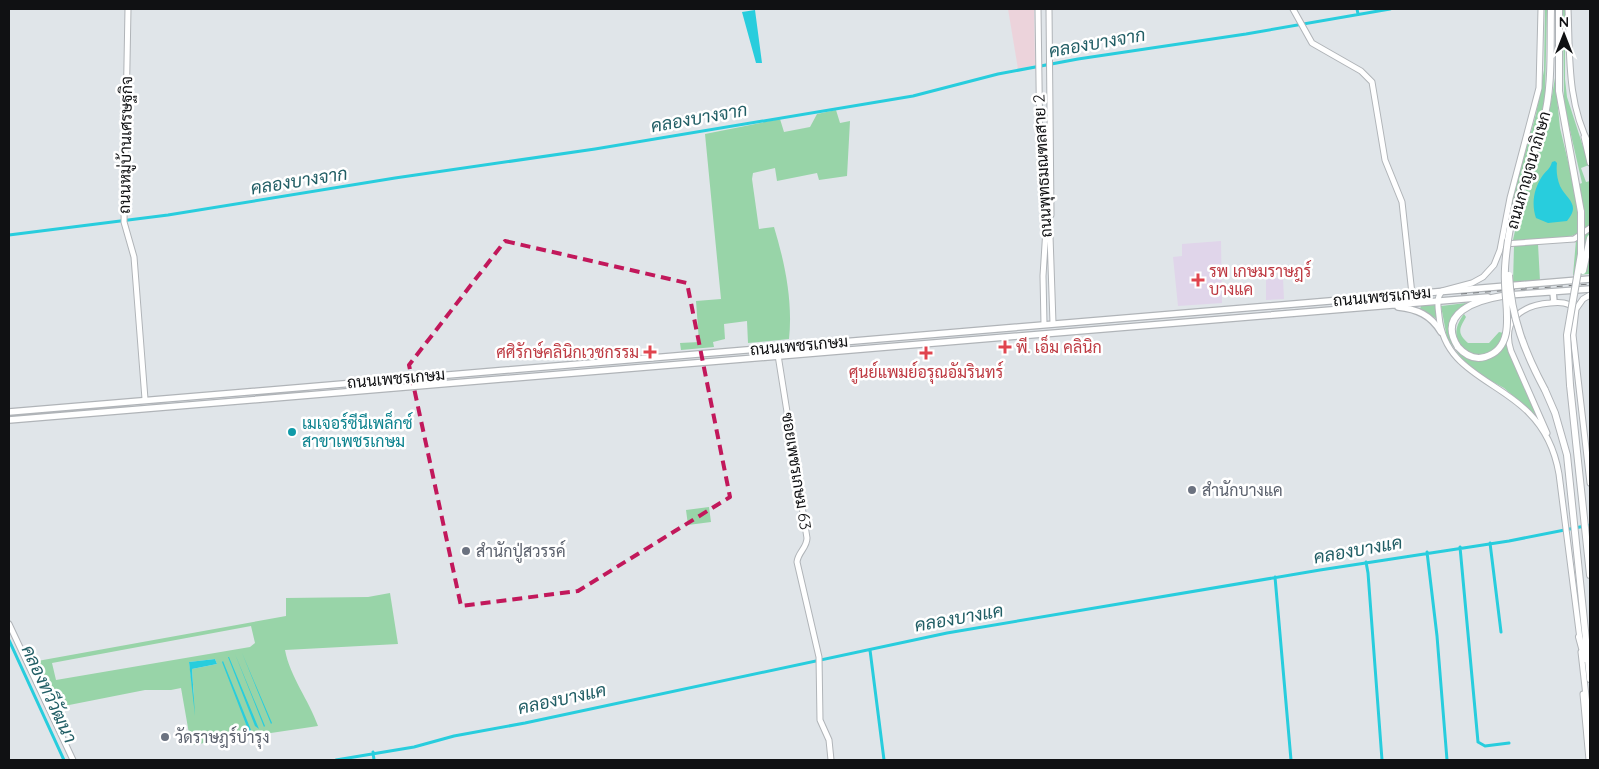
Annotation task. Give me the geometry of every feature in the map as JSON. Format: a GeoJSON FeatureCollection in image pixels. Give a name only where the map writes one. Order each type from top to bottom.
{"type":"FeatureCollection","features":[{"type":"Feature","properties":{"kind":"highway","name":"ถนนกาญจนาภิเษก"},"geometry":{"type":"LineString","coordinates":[[1551,9],[1547,103],[1531,162],[1514,209],[1505,242],[1515,319],[1524,348],[1545,390],[1563,439],[1574,511],[1590,679]]}},
{"type":"Feature","properties":{"kind":"highway","name":"ถนนกาญจนาภิเษก"},"geometry":{"type":"LineString","coordinates":[[1559,9],[1559,91],[1581,212],[1581,254],[1574,306],[1567,335],[1570,385],[1590,574]]}},
{"type":"Feature","properties":{"kind":"highway"},"geometry":{"type":"LineString","coordinates":[[1574,306],[1590,238]]}},
{"type":"Feature","properties":{"kind":"highway"},"geometry":{"type":"LineString","coordinates":[[1502,296],[1474,302],[1459,313],[1453,330],[1454,342],[1458,348],[1470,357],[1481,358],[1493,354],[1503,342],[1508,325],[1505,242]]}},
{"type":"Feature","properties":{"kind":"highway"},"geometry":{"type":"LineString","coordinates":[[1579,637],[1590,679]]}},
{"type":"Feature","properties":{"kind":"main road","name":"ถนนหมู่บ้านเศรษฐกิจ"},"geometry":{"type":"LineString","coordinates":[[128,9],[124,219],[134,257],[145,399]]}},
{"type":"Feature","properties":{"kind":"main road","name":"ถนนพุทธมณฑลสาย 2"},"geometry":{"type":"LineString","coordinates":[[1038,9],[1041,162],[1047,213],[1043,276],[1044,324]]}},
{"type":"Feature","properties":{"kind":"main road","name":"ถนนพุทธมณฑลสาย 2"},"geometry":{"type":"LineString","coordinates":[[1049,9],[1053,323]]}},
{"type":"Feature","properties":{"kind":"main road"},"geometry":{"type":"LineString","coordinates":[[1293,9],[1312,43],[1361,71],[1372,82],[1385,160],[1402,202],[1412,294]]}},
{"type":"Feature","properties":{"kind":"main road"},"geometry":{"type":"LineString","coordinates":[[1441,332],[1438,301],[1442,291],[1472,283],[1483,277],[1494,265],[1505,242],[1512,189],[1538,88],[1541,65],[1541,9]]}},
{"type":"Feature","properties":{"kind":"main road"},"geometry":{"type":"LineString","coordinates":[[1568,9],[1572,97],[1584,134],[1590,163]]}},
{"type":"Feature","properties":{"kind":"main road"},"geometry":{"type":"LineString","coordinates":[[1584,134],[1590,146]]}},
{"type":"Feature","properties":{"kind":"main road"},"geometry":{"type":"LineString","coordinates":[[1041,162],[1050,162]]}},
{"type":"Feature","properties":{"kind":"main road"},"geometry":{"type":"LineString","coordinates":[[1505,242],[1567,240],[1580,235],[1590,228]]}},
{"type":"Feature","properties":{"kind":"main road","name":"ถนนเพชรเกษม"},"geometry":{"type":"LineString","coordinates":[[9,412],[369,380],[1590,279]]}},
{"type":"Feature","properties":{"kind":"main road"},"geometry":{"type":"LineString","coordinates":[[1481,288],[1475,294],[1482,298]]}},
{"type":"Feature","properties":{"kind":"main road","name":"ถนนเพชรเกษม"},"geometry":{"type":"LineString","coordinates":[[9,420],[653,365],[1590,289]]}},
{"type":"Feature","properties":{"kind":"main road"},"geometry":{"type":"LineString","coordinates":[[1553,292],[1554,302]]}},
{"type":"Feature","properties":{"kind":"main road"},"geometry":{"type":"LineString","coordinates":[[1423,293],[1428,302]]}},
{"type":"Feature","properties":{"kind":"main road"},"geometry":{"type":"LineString","coordinates":[[1590,295],[1574,306],[1574,344],[1590,484]]}},
{"type":"Feature","properties":{"kind":"main road"},"geometry":{"type":"LineString","coordinates":[[1574,306],[1554,302],[1530,305],[1518,313],[1510,325],[1508,340],[1552,448],[1559,474],[1590,731]]}},
{"type":"Feature","properties":{"kind":"main road"},"geometry":{"type":"LineString","coordinates":[[1378,306],[1409,308],[1422,312],[1433,321],[1448,347],[1462,364],[1529,412],[1552,448]]}},
{"type":"Feature","properties":{"kind":"main road"},"geometry":{"type":"LineString","coordinates":[[1053,323],[1054,332]]}},
{"type":"Feature","properties":{"kind":"main road"},"geometry":{"type":"LineString","coordinates":[[1044,324],[1044,333]]}},
{"type":"Feature","properties":{"kind":"main road"},"geometry":{"type":"LineString","coordinates":[[953,332],[954,341]]}},
{"type":"Feature","properties":{"kind":"main road","name":"ซอยเพชรเกษม 63"},"geometry":{"type":"LineString","coordinates":[[778,355],[807,538],[807,545],[798,555],[797,562],[819,657],[820,720],[829,740],[830,760]]}},
{"type":"Feature","properties":{"kind":"main road"},"geometry":{"type":"LineString","coordinates":[[652,357],[653,365]]}},
{"type":"Feature","properties":{"kind":"main road"},"geometry":{"type":"LineString","coordinates":[[384,379],[384,384],[390,388]]}},
{"type":"Feature","properties":{"kind":"main road"},"geometry":{"type":"LineString","coordinates":[[369,380],[373,384],[371,389]]}},
{"type":"Feature","properties":{"kind":"main road"},"geometry":{"type":"LineString","coordinates":[[145,399],[146,408]]}},
{"type":"Feature","properties":{"kind":"main road"},"geometry":{"type":"LineString","coordinates":[[9,624],[73,760]]}},
{"type":"Feature","properties":{"kind":"main road"},"geometry":{"type":"LineString","coordinates":[[1582,663],[1589,760]]}},
{"type":"Feature","properties":{"kind":"highlighted area"},"geometry":{"type":"Polygon","coordinates":[[[505,241],[687,283],[730,497],[578,591],[461,606],[409,365],[505,241]]]}},
{"type":"Feature","properties":{"kind":"shaded area"},"geometry":{"type":"Polygon","coordinates":[[[1008,9],[1034,9],[1035,65],[1018,69],[1008,9]]]}},
{"type":"Feature","properties":{"kind":"shaded area","name":"รพ เกษมราษฎร์ บางแค"},"geometry":{"type":"Polygon","coordinates":[[[1221,241],[1222,303],[1178,306],[1173,257],[1182,256],[1182,244],[1221,241]]]}},
{"type":"Feature","properties":{"kind":"shaded area"},"geometry":{"type":"Polygon","coordinates":[[[1283,278],[1284,299],[1266,300],[1266,279],[1283,278]]]}},
{"type":"Feature","properties":{"kind":"green space"},"geometry":{"type":"Polygon","coordinates":[[[1545,9],[1547,9],[1545,96],[1539,128],[1511,210],[1509,210],[1536,114],[1544,70],[1545,9]]]}},
{"type":"Feature","properties":{"kind":"green space"},"geometry":{"type":"Polygon","coordinates":[[[1563,9],[1565,9],[1565,79],[1567,97],[1589,165],[1581,168],[1586,182],[1590,181],[1590,224],[1574,235],[1564,238],[1554,240],[1513,240],[1520,208],[1547,125],[1555,78],[1560,128],[1574,186],[1582,183],[1564,104],[1563,9]]]}},
{"type":"Feature","properties":{"kind":"green space"},"geometry":{"type":"Polygon","coordinates":[[[836,110],[840,123],[850,121],[847,176],[819,180],[817,173],[777,181],[775,168],[753,173],[752,179],[759,229],[774,227],[782,254],[789,297],[789,339],[748,343],[747,321],[724,324],[725,339],[713,342],[714,347],[681,350],[680,343],[699,342],[696,301],[721,299],[705,134],[780,119],[784,132],[810,127],[817,114],[836,110]]]}},
{"type":"Feature","properties":{"kind":"green space"},"geometry":{"type":"Polygon","coordinates":[[[1590,231],[1590,274],[1573,275],[1576,240],[1590,231]]]}},
{"type":"Feature","properties":{"kind":"green space"},"geometry":{"type":"Polygon","coordinates":[[[1538,244],[1540,281],[1513,283],[1514,246],[1538,244]]]}},
{"type":"Feature","properties":{"kind":"green space"},"geometry":{"type":"Polygon","coordinates":[[[1466,303],[1453,327],[1452,336],[1457,349],[1459,346],[1457,329],[1464,314],[1466,317],[1460,331],[1468,343],[1489,343],[1499,332],[1508,334],[1507,342],[1537,416],[1504,388],[1482,376],[1462,359],[1447,338],[1441,306],[1466,303]]]}},
{"type":"Feature","properties":{"kind":"green space"},"geometry":{"type":"Polygon","coordinates":[[[1436,305],[1437,319],[1420,309],[1421,306],[1436,305]]]}},
{"type":"Feature","properties":{"kind":"green space"},"geometry":{"type":"Polygon","coordinates":[[[709,507],[711,522],[688,525],[686,510],[709,507]]]}},
{"type":"Feature","properties":{"kind":"green space"},"geometry":{"type":"Polygon","coordinates":[[[390,593],[398,644],[285,650],[291,670],[318,726],[191,745],[181,688],[145,690],[54,708],[32,662],[286,616],[286,598],[368,597],[390,593]],[[251,626],[52,663],[56,680],[250,647],[255,643],[251,626]],[[215,659],[189,662],[194,699],[192,669],[217,664],[215,659]]]}},
{"type":"Feature","properties":{"kind":"water"},"geometry":{"type":"Polygon","coordinates":[[[755,10],[762,63],[756,63],[742,12],[755,10]]]}},
{"type":"Feature","properties":{"kind":"water"},"geometry":{"type":"Polygon","coordinates":[[[1555,161],[1557,163],[1559,183],[1571,202],[1573,210],[1567,221],[1548,223],[1536,218],[1534,196],[1543,175],[1552,162],[1555,161]]]}},
{"type":"Feature","properties":{"kind":"water"},"geometry":{"type":"Polygon","coordinates":[[[242,653],[272,723],[271,724],[242,653]]]}},
{"type":"Feature","properties":{"kind":"water"},"geometry":{"type":"Polygon","coordinates":[[[235,654],[265,726],[264,727],[235,654]]]}},
{"type":"Feature","properties":{"kind":"water"},"geometry":{"type":"Polygon","coordinates":[[[229,657],[259,729],[255,726],[229,657]]]}},
{"type":"Feature","properties":{"kind":"water"},"geometry":{"type":"Polygon","coordinates":[[[215,659],[217,664],[192,669],[195,716],[189,662],[215,659]]]}},
{"type":"Feature","properties":{"kind":"water"},"geometry":{"type":"Polygon","coordinates":[[[222,662],[251,730],[249,732],[222,662]]]}},
{"type":"Feature","properties":{"kind":"waterway","name":"คลองบางจาก"},"geometry":{"type":"LineString","coordinates":[[1357,9],[1358,14]]}},
{"type":"Feature","properties":{"kind":"waterway","name":"คลองบางจาก"},"geometry":{"type":"LineString","coordinates":[[9,235],[168,215],[395,178],[595,149],[913,96],[998,74],[1078,59],[1246,34],[1390,9]]}},
{"type":"Feature","properties":{"kind":"waterway","name":"คลองบางแค"},"geometry":{"type":"LineString","coordinates":[[336,760],[414,747],[454,736],[525,723],[947,633],[1320,570],[1509,541],[1590,525]]}},
{"type":"Feature","properties":{"kind":"waterway"},"geometry":{"type":"LineString","coordinates":[[1490,543],[1501,632]]}},
{"type":"Feature","properties":{"kind":"waterway"},"geometry":{"type":"LineString","coordinates":[[1460,547],[1478,742],[1485,746],[1509,743]]}},
{"type":"Feature","properties":{"kind":"waterway"},"geometry":{"type":"LineString","coordinates":[[1427,552],[1437,636],[1447,760]]}},
{"type":"Feature","properties":{"kind":"waterway"},"geometry":{"type":"LineString","coordinates":[[1366,562],[1382,760]]}},
{"type":"Feature","properties":{"kind":"waterway"},"geometry":{"type":"LineString","coordinates":[[1275,577],[1291,760]]}},
{"type":"Feature","properties":{"kind":"waterway","name":"คลองทวีวัฒนา"},"geometry":{"type":"LineString","coordinates":[[9,640],[64,760]]}},
{"type":"Feature","properties":{"kind":"waterway"},"geometry":{"type":"LineString","coordinates":[[870,650],[884,760]]}},
{"type":"Feature","properties":{"kind":"waterway","name":"คลองบางแค"},"geometry":{"type":"LineString","coordinates":[[373,752],[374,760]]}},
{"type":"Feature","properties":{"kind":"railway"},"geometry":{"type":"LineString","coordinates":[[1461,294],[1590,284]]}},
{"type":"Feature","properties":{"kind":"place","name":"รพ เกษมราษฎร์ บางแค"},"geometry":{"type":"Point","coordinates":[1198,280]}},
{"type":"Feature","properties":{"kind":"place","name":"พี. เอ็ม คลินิก"},"geometry":{"type":"Point","coordinates":[1005,347]}},
{"type":"Feature","properties":{"kind":"place","name":"ศศิรักษ์คลินิกเวชกรรม"},"geometry":{"type":"Point","coordinates":[650,352]}},
{"type":"Feature","properties":{"kind":"place","name":"ศูนย์แพมย์อรุณอัมรินทร์"},"geometry":{"type":"Point","coordinates":[926,353]}},
{"type":"Feature","properties":{"kind":"place","name":"เมเจอร์ซีนีเพล็กซ์ สาขาเพชรเกษม"},"geometry":{"type":"Point","coordinates":[292,432]}},
{"type":"Feature","properties":{"kind":"place","name":"สำนักบางแค"},"geometry":{"type":"Point","coordinates":[1192,490]}},
{"type":"Feature","properties":{"kind":"place","name":"สำนักปู่สวรรค์"},"geometry":{"type":"Point","coordinates":[466,551]}},
{"type":"Feature","properties":{"kind":"place","name":"วัดราษฎร์บำรุง"},"geometry":{"type":"Point","coordinates":[165,737]}}]}
